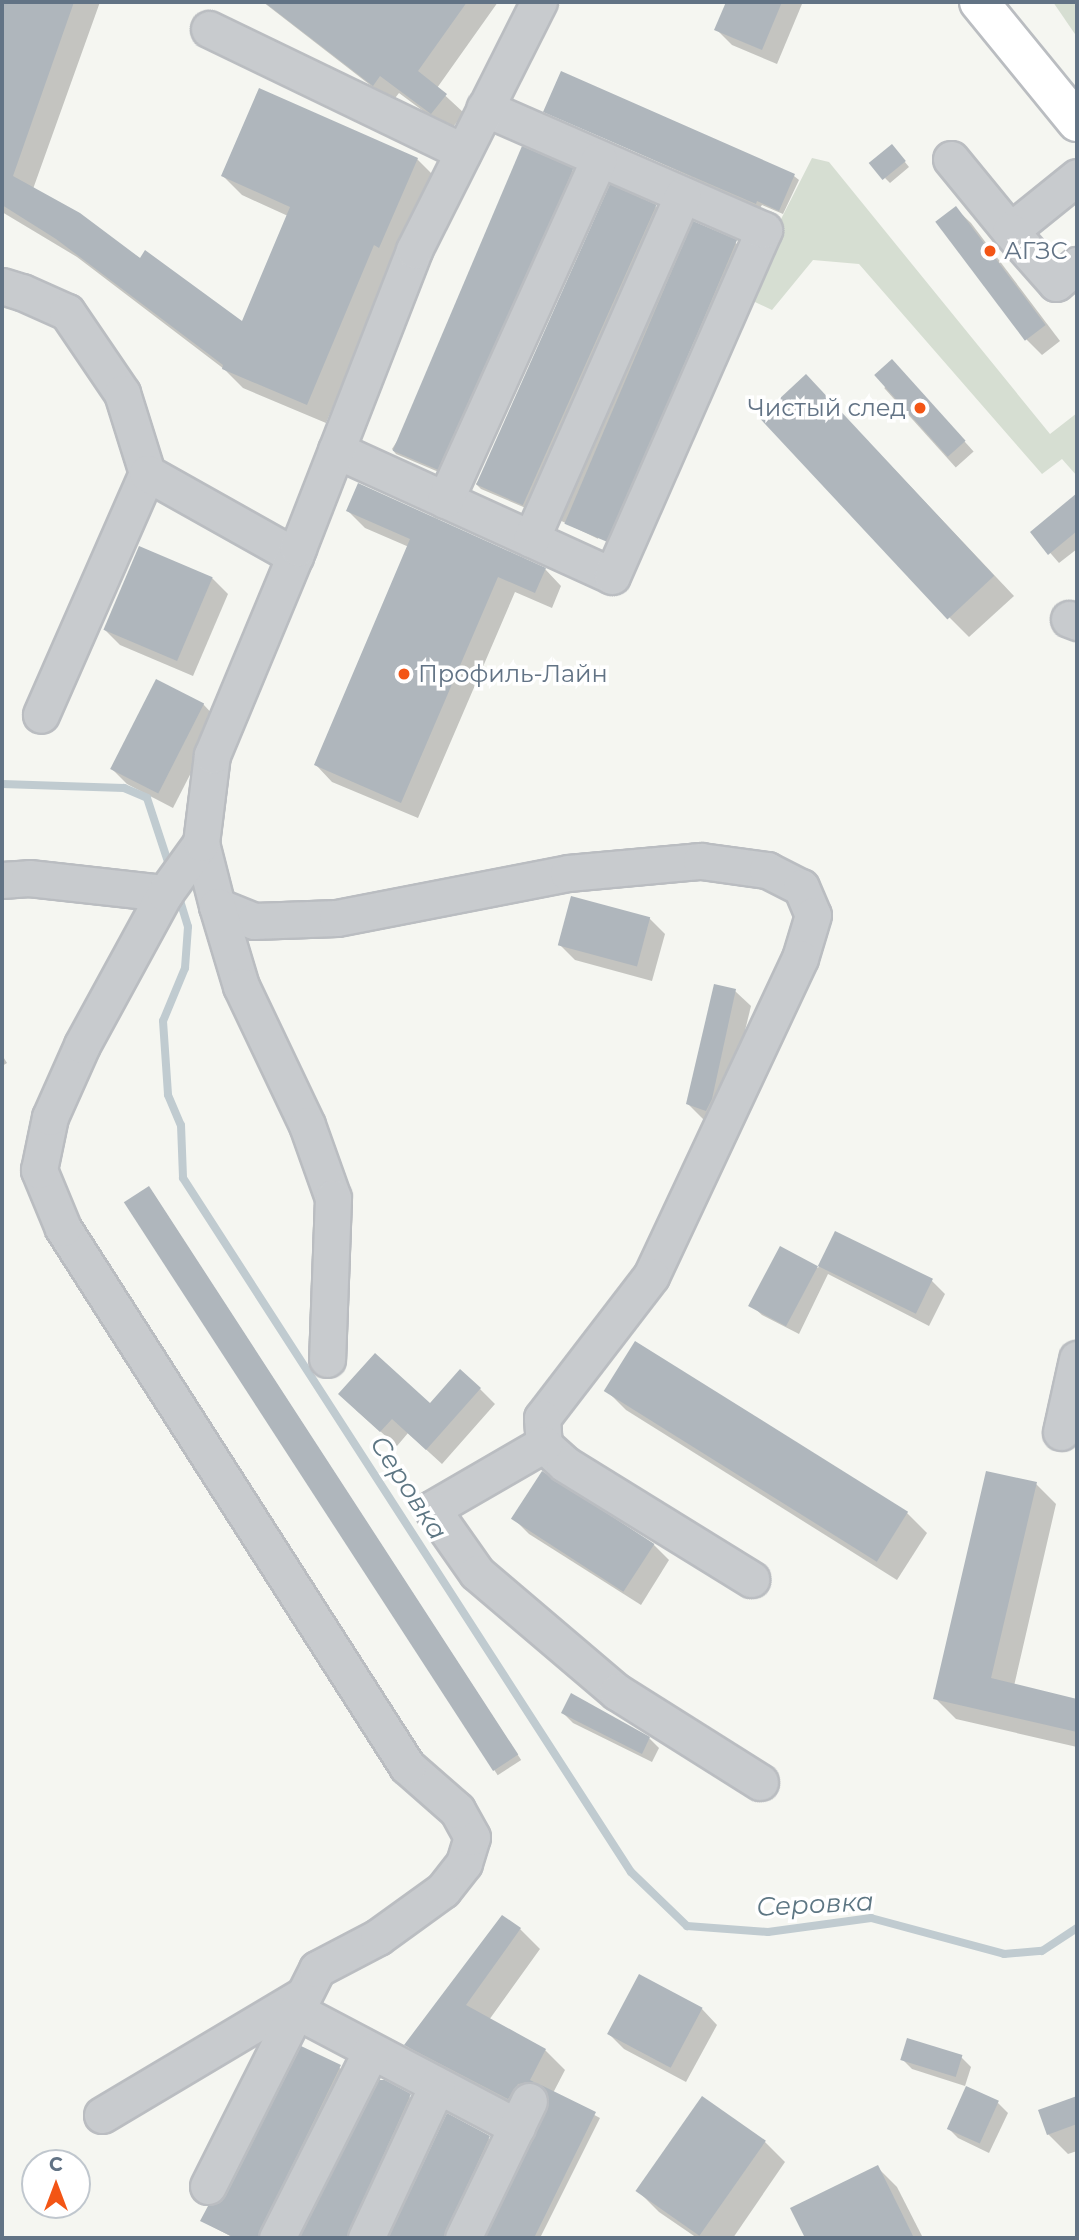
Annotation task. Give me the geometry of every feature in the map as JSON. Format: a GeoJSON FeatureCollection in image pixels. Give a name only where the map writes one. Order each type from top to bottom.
{"type":"FeatureCollection","features":[{"type":"Feature","properties":{"kind":"main road"},"geometry":{"type":"LineString","coordinates":[[979,2],[1077,122]]}},
{"type":"Feature","properties":{"kind":"street"},"geometry":{"type":"LineString","coordinates":[[327,1359],[333,1198],[307,1125],[241,986],[217,906],[201,843],[212,755],[295,556],[414,250],[539,2]]}},
{"type":"Feature","properties":{"kind":"street"},"geometry":{"type":"LineString","coordinates":[[209,29],[463,152]]}},
{"type":"Feature","properties":{"kind":"street"},"geometry":{"type":"LineString","coordinates":[[336,450],[612,576],[764,230],[485,108]]}},
{"type":"Feature","properties":{"kind":"street"},"geometry":{"type":"LineString","coordinates":[[445,500],[599,159]]}},
{"type":"Feature","properties":{"kind":"street"},"geometry":{"type":"LineString","coordinates":[[951,159],[1056,283],[1077,265]]}},
{"type":"Feature","properties":{"kind":"street"},"geometry":{"type":"LineString","coordinates":[[1010,231],[1077,177]]}},
{"type":"Feature","properties":{"kind":"street"},"geometry":{"type":"LineString","coordinates":[[531,539],[683,195]]}},
{"type":"Feature","properties":{"kind":"street"},"geometry":{"type":"LineString","coordinates":[[2,286],[67,312],[122,393],[147,473],[41,715]]}},
{"type":"Feature","properties":{"kind":"street"},"geometry":{"type":"LineString","coordinates":[[147,473],[295,556]]}},
{"type":"Feature","properties":{"kind":"street"},"geometry":{"type":"LineString","coordinates":[[201,843],[165,893],[82,1045],[50,1117],[39,1170],[63,1228],[407,1766],[457,1810],[471,1837],[464,1863],[443,1889],[378,1937],[317,1969],[208,2186]]}},
{"type":"Feature","properties":{"kind":"street"},"geometry":{"type":"LineString","coordinates":[[217,906],[254,921],[337,918],[568,873],[701,861],[767,870],[801,887],[813,915],[800,958],[652,1276],[542,1418],[544,1444],[565,1464],[751,1578]]}},
{"type":"Feature","properties":{"kind":"street"},"geometry":{"type":"LineString","coordinates":[[2,880],[29,878],[165,893]]}},
{"type":"Feature","properties":{"kind":"street"},"geometry":{"type":"LineString","coordinates":[[1060,1432],[1077,1359]]}},
{"type":"Feature","properties":{"kind":"street"},"geometry":{"type":"LineString","coordinates":[[544,1444],[432,1509],[477,1573],[617,1692],[760,1782]]}},
{"type":"Feature","properties":{"kind":"street"},"geometry":{"type":"LineString","coordinates":[[299,2002],[371,2050],[437,2086],[523,2114],[463,2238]]}},
{"type":"Feature","properties":{"kind":"street"},"geometry":{"type":"LineString","coordinates":[[102,2115],[299,2002]]}},
{"type":"Feature","properties":{"kind":"street"},"geometry":{"type":"LineString","coordinates":[[277,2238],[371,2050]]}},
{"type":"Feature","properties":{"kind":"street"},"geometry":{"type":"LineString","coordinates":[[366,2238],[437,2086]]}},
{"type":"Feature","properties":{"kind":"shaded area"},"geometry":{"type":"Polygon","coordinates":[[[1053,2],[1077,2],[1077,37],[1053,2]]]}},
{"type":"Feature","properties":{"kind":"shaded area"},"geometry":{"type":"Polygon","coordinates":[[[812,158],[829,162],[1050,434],[1077,413],[1077,476],[1062,459],[1042,474],[859,264],[813,260],[772,310],[742,296],[812,158]]]}},
{"type":"Feature","properties":{"kind":"building"},"geometry":{"type":"Polygon","coordinates":[[[2,2],[74,2],[13,176],[80,213],[140,258],[145,250],[242,321],[290,207],[221,176],[259,88],[418,158],[379,248],[374,245],[307,405],[222,369],[223,365],[56,239],[2,205],[2,2]]]}},
{"type":"Feature","properties":{"kind":"building"},"geometry":{"type":"Polygon","coordinates":[[[264,2],[467,2],[418,71],[447,94],[431,114],[380,76],[373,86],[264,2]]]}},
{"type":"Feature","properties":{"kind":"building"},"geometry":{"type":"Polygon","coordinates":[[[726,2],[782,2],[762,50],[714,30],[726,2]]]}},
{"type":"Feature","properties":{"kind":"building"},"geometry":{"type":"Polygon","coordinates":[[[561,71],[795,174],[779,211],[757,201],[756,204],[543,112],[561,71]]]}},
{"type":"Feature","properties":{"kind":"building"},"geometry":{"type":"Polygon","coordinates":[[[892,144],[906,161],[883,180],[869,163],[892,144]]]}},
{"type":"Feature","properties":{"kind":"building"},"geometry":{"type":"Polygon","coordinates":[[[522,146],[574,168],[444,473],[393,451],[522,146]]]}},
{"type":"Feature","properties":{"kind":"building"},"geometry":{"type":"Polygon","coordinates":[[[610,184],[657,205],[523,505],[476,485],[610,184]]]}},
{"type":"Feature","properties":{"kind":"building"},"geometry":{"type":"Polygon","coordinates":[[[956,206],[1046,325],[1025,341],[935,222],[956,206]]]}},
{"type":"Feature","properties":{"kind":"building"},"geometry":{"type":"Polygon","coordinates":[[[693,221],[737,240],[609,543],[564,524],[693,221]]]}},
{"type":"Feature","properties":{"kind":"building","name":"Чистый след"},"geometry":{"type":"Polygon","coordinates":[[[892,359],[966,441],[948,457],[874,375],[892,359]]]}},
{"type":"Feature","properties":{"kind":"building"},"geometry":{"type":"Polygon","coordinates":[[[806,374],[994,576],[947,620],[759,418],[806,374]]]}},
{"type":"Feature","properties":{"kind":"building","name":"Профиль-Лайн"},"geometry":{"type":"Polygon","coordinates":[[[358,483],[546,568],[535,593],[498,577],[401,803],[314,765],[410,539],[346,511],[358,483]]]}},
{"type":"Feature","properties":{"kind":"building"},"geometry":{"type":"Polygon","coordinates":[[[1077,493],[1077,531],[1048,555],[1030,532],[1077,493]]]}},
{"type":"Feature","properties":{"kind":"building"},"geometry":{"type":"Polygon","coordinates":[[[139,546],[213,577],[177,661],[103,630],[139,546]]]}},
{"type":"Feature","properties":{"kind":"building"},"geometry":{"type":"Polygon","coordinates":[[[156,679],[204,704],[158,794],[110,769],[156,679]]]}},
{"type":"Feature","properties":{"kind":"building"},"geometry":{"type":"Polygon","coordinates":[[[571,896],[650,917],[637,966],[558,945],[571,896]]]}},
{"type":"Feature","properties":{"kind":"building"},"geometry":{"type":"Polygon","coordinates":[[[714,984],[736,989],[712,1099],[706,1111],[686,1104],[714,984]]]}},
{"type":"Feature","properties":{"kind":"building"},"geometry":{"type":"Polygon","coordinates":[[[149,1186],[518,1755],[493,1771],[124,1202],[149,1186]]]}},
{"type":"Feature","properties":{"kind":"building"},"geometry":{"type":"Polygon","coordinates":[[[835,1231],[933,1279],[916,1314],[818,1266],[835,1231]]]}},
{"type":"Feature","properties":{"kind":"building"},"geometry":{"type":"Polygon","coordinates":[[[780,1246],[818,1266],[786,1326],[748,1306],[780,1246]]]}},
{"type":"Feature","properties":{"kind":"building"},"geometry":{"type":"Polygon","coordinates":[[[635,1341],[908,1512],[877,1562],[604,1391],[635,1341]]]}},
{"type":"Feature","properties":{"kind":"building"},"geometry":{"type":"Polygon","coordinates":[[[375,1353],[430,1403],[460,1369],[481,1388],[426,1450],[392,1419],[380,1432],[338,1394],[375,1353]]]}},
{"type":"Feature","properties":{"kind":"building"},"geometry":{"type":"Polygon","coordinates":[[[542,1471],[654,1544],[623,1592],[511,1519],[542,1471]]]}},
{"type":"Feature","properties":{"kind":"building"},"geometry":{"type":"Polygon","coordinates":[[[986,1471],[1037,1482],[991,1678],[1077,1699],[1077,1732],[933,1699],[986,1471]]]}},
{"type":"Feature","properties":{"kind":"building"},"geometry":{"type":"Polygon","coordinates":[[[571,1693],[650,1737],[642,1754],[561,1713],[571,1693]]]}},
{"type":"Feature","properties":{"kind":"building"},"geometry":{"type":"Polygon","coordinates":[[[502,1915],[521,1928],[466,2005],[546,2049],[530,2080],[534,2082],[518,2084],[508,2099],[404,2045],[502,1915]]]}},
{"type":"Feature","properties":{"kind":"building"},"geometry":{"type":"Polygon","coordinates":[[[639,1974],[703,2008],[671,2068],[607,2034],[639,1974]]]}},
{"type":"Feature","properties":{"kind":"building"},"geometry":{"type":"Polygon","coordinates":[[[907,2038],[962,2055],[956,2077],[900,2060],[907,2038]]]}},
{"type":"Feature","properties":{"kind":"building"},"geometry":{"type":"Polygon","coordinates":[[[301,2046],[341,2065],[257,2238],[235,2238],[200,2221],[208,2206],[218,2203],[226,2195],[301,2046]]]}},
{"type":"Feature","properties":{"kind":"building"},"geometry":{"type":"Polygon","coordinates":[[[379,2080],[385,2080],[411,2094],[346,2238],[299,2238],[379,2080]]]}},
{"type":"Feature","properties":{"kind":"building"},"geometry":{"type":"Polygon","coordinates":[[[541,2085],[596,2112],[534,2238],[485,2238],[547,2110],[549,2099],[541,2085]]]}},
{"type":"Feature","properties":{"kind":"building"},"geometry":{"type":"Polygon","coordinates":[[[966,2086],[999,2101],[980,2144],[947,2129],[966,2086]]]}},
{"type":"Feature","properties":{"kind":"building"},"geometry":{"type":"Polygon","coordinates":[[[702,2096],[766,2141],[699,2236],[635,2191],[702,2096]]]}},
{"type":"Feature","properties":{"kind":"building"},"geometry":{"type":"Polygon","coordinates":[[[1077,2096],[1077,2124],[1047,2135],[1038,2110],[1077,2096]]]}},
{"type":"Feature","properties":{"kind":"building"},"geometry":{"type":"Polygon","coordinates":[[[447,2113],[490,2136],[443,2238],[388,2238],[447,2113]]]}},
{"type":"Feature","properties":{"kind":"building"},"geometry":{"type":"Polygon","coordinates":[[[878,2165],[914,2238],[805,2238],[790,2208],[878,2165]]]}},
{"type":"Feature","properties":{"kind":"waterway","name":"Серовка"},"geometry":{"type":"LineString","coordinates":[[2,784],[124,788],[147,798],[170,868]]}},
{"type":"Feature","properties":{"kind":"waterway","name":"Серовка"},"geometry":{"type":"LineString","coordinates":[[178,894],[188,927],[185,968],[163,1021],[168,1095],[181,1125],[183,1178],[631,1872],[687,1926],[768,1932],[871,1918],[1004,1954],[1042,1951],[1077,1928]]}},
{"type":"Feature","properties":{"kind":"place","name":"АГЗС"},"geometry":{"type":"Point","coordinates":[990,251]}},
{"type":"Feature","properties":{"kind":"place","name":"Чистый след"},"geometry":{"type":"Point","coordinates":[920,408]}},
{"type":"Feature","properties":{"kind":"place","name":"Профиль-Лайн"},"geometry":{"type":"Point","coordinates":[404,674]}}]}
